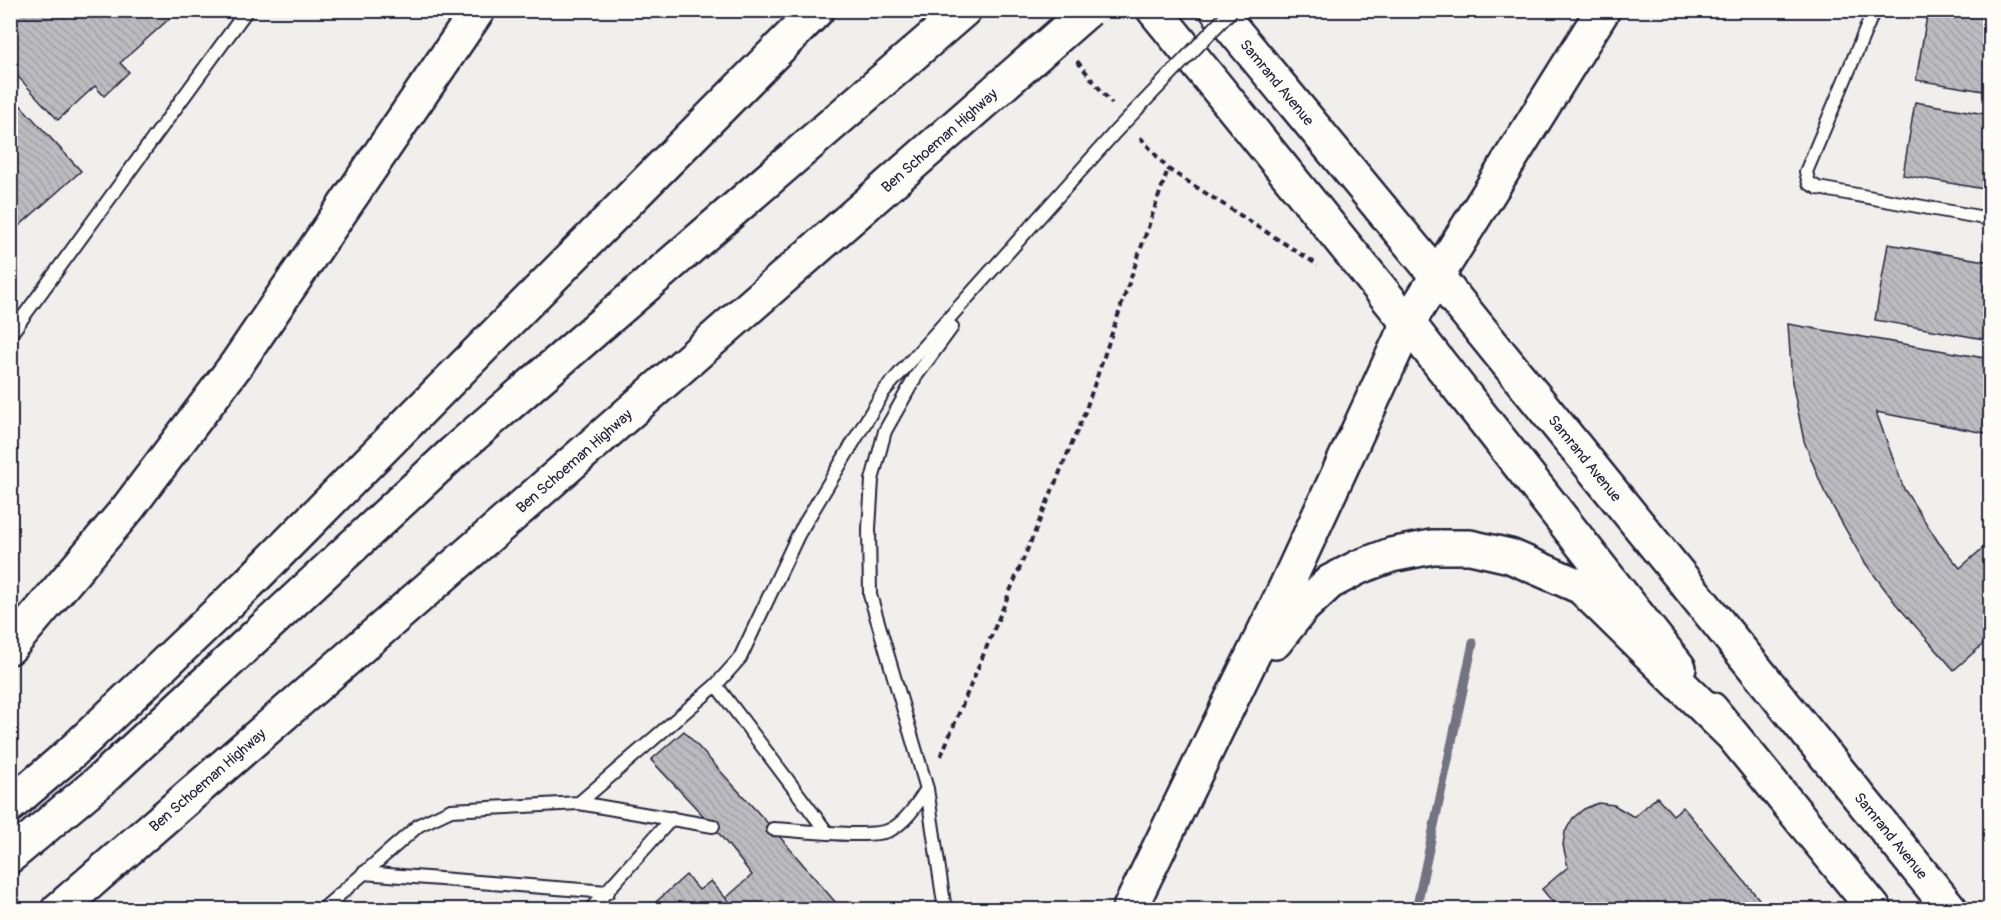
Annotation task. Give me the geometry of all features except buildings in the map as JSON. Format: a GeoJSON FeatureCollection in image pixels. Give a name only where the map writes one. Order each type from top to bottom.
{"type":"FeatureCollection","features":[{"type":"Feature","properties":{"kind":"main road"},"geometry":{"type":"LineString","coordinates":[[10,647],[128,508],[236,365],[478,10]]}},
{"type":"Feature","properties":{"kind":"main road"},"geometry":{"type":"LineString","coordinates":[[10,805],[71,753],[246,586],[817,10]]}},
{"type":"Feature","properties":{"kind":"main road"},"geometry":{"type":"LineString","coordinates":[[10,856],[101,780],[454,452],[964,10]]}},
{"type":"Feature","properties":{"kind":"main road","name":"Ben Schoeman Highway"},"geometry":{"type":"LineString","coordinates":[[58,909],[500,527],[1088,10]]}},
{"type":"Feature","properties":{"kind":"main road"},"geometry":{"type":"LineString","coordinates":[[1154,10],[1408,323],[1730,732],[1875,909]]}},
{"type":"Feature","properties":{"kind":"main road","name":"Samrand Avenue"},"geometry":{"type":"LineString","coordinates":[[1217,10],[1436,274],[1951,909]]}},
{"type":"Feature","properties":{"kind":"main road"},"geometry":{"type":"LineString","coordinates":[[1129,909],[1236,691],[1408,323],[1436,274],[1603,10]]}},
{"type":"Feature","properties":{"kind":"main road"},"geometry":{"type":"LineString","coordinates":[[1236,691],[1302,608],[1330,582],[1359,567],[1391,555],[1432,547],[1470,547],[1510,556],[1581,587],[1730,732]]}},
{"type":"Feature","properties":{"kind":"lane"},"geometry":{"type":"LineString","coordinates":[[10,335],[247,10]]}},
{"type":"Feature","properties":{"kind":"lane"},"geometry":{"type":"LineString","coordinates":[[579,803],[716,686],[740,658],[798,535],[884,391],[992,273],[1116,131],[1232,10]]}},
{"type":"Feature","properties":{"kind":"lane"},"geometry":{"type":"LineString","coordinates":[[1874,10],[1806,172],[1809,183],[1818,188],[1990,219]]}},
{"type":"Feature","properties":{"kind":"lane"},"geometry":{"type":"LineString","coordinates":[[945,909],[927,789],[870,595],[869,529],[872,480],[885,431],[916,376],[992,273]]}},
{"type":"Feature","properties":{"kind":"lane"},"geometry":{"type":"LineString","coordinates":[[716,686],[826,831]]}},
{"type":"Feature","properties":{"kind":"lane"},"geometry":{"type":"LineString","coordinates":[[773,829],[868,833],[888,831],[903,820],[927,789]]}},
{"type":"Feature","properties":{"kind":"lane"},"geometry":{"type":"LineString","coordinates":[[322,909],[419,825],[451,810],[579,803],[712,826]]}},
{"type":"Feature","properties":{"kind":"lane"},"geometry":{"type":"LineString","coordinates":[[590,909],[608,892],[672,818]]}},
{"type":"Feature","properties":{"kind":"lane"},"geometry":{"type":"LineString","coordinates":[[363,873],[608,892]]}},
{"type":"Feature","properties":{"kind":"path"},"geometry":{"type":"LineString","coordinates":[[1071,55],[1116,108]]}},
{"type":"Feature","properties":{"kind":"path"},"geometry":{"type":"LineString","coordinates":[[1138,134],[1168,170],[1328,272]]}},
{"type":"Feature","properties":{"kind":"path"},"geometry":{"type":"LineString","coordinates":[[927,789],[1085,412],[1168,170]]}},
{"type":"Feature","properties":{"kind":"waterway"},"geometry":{"type":"LineString","coordinates":[[1416,910],[1473,643]]}}]}
